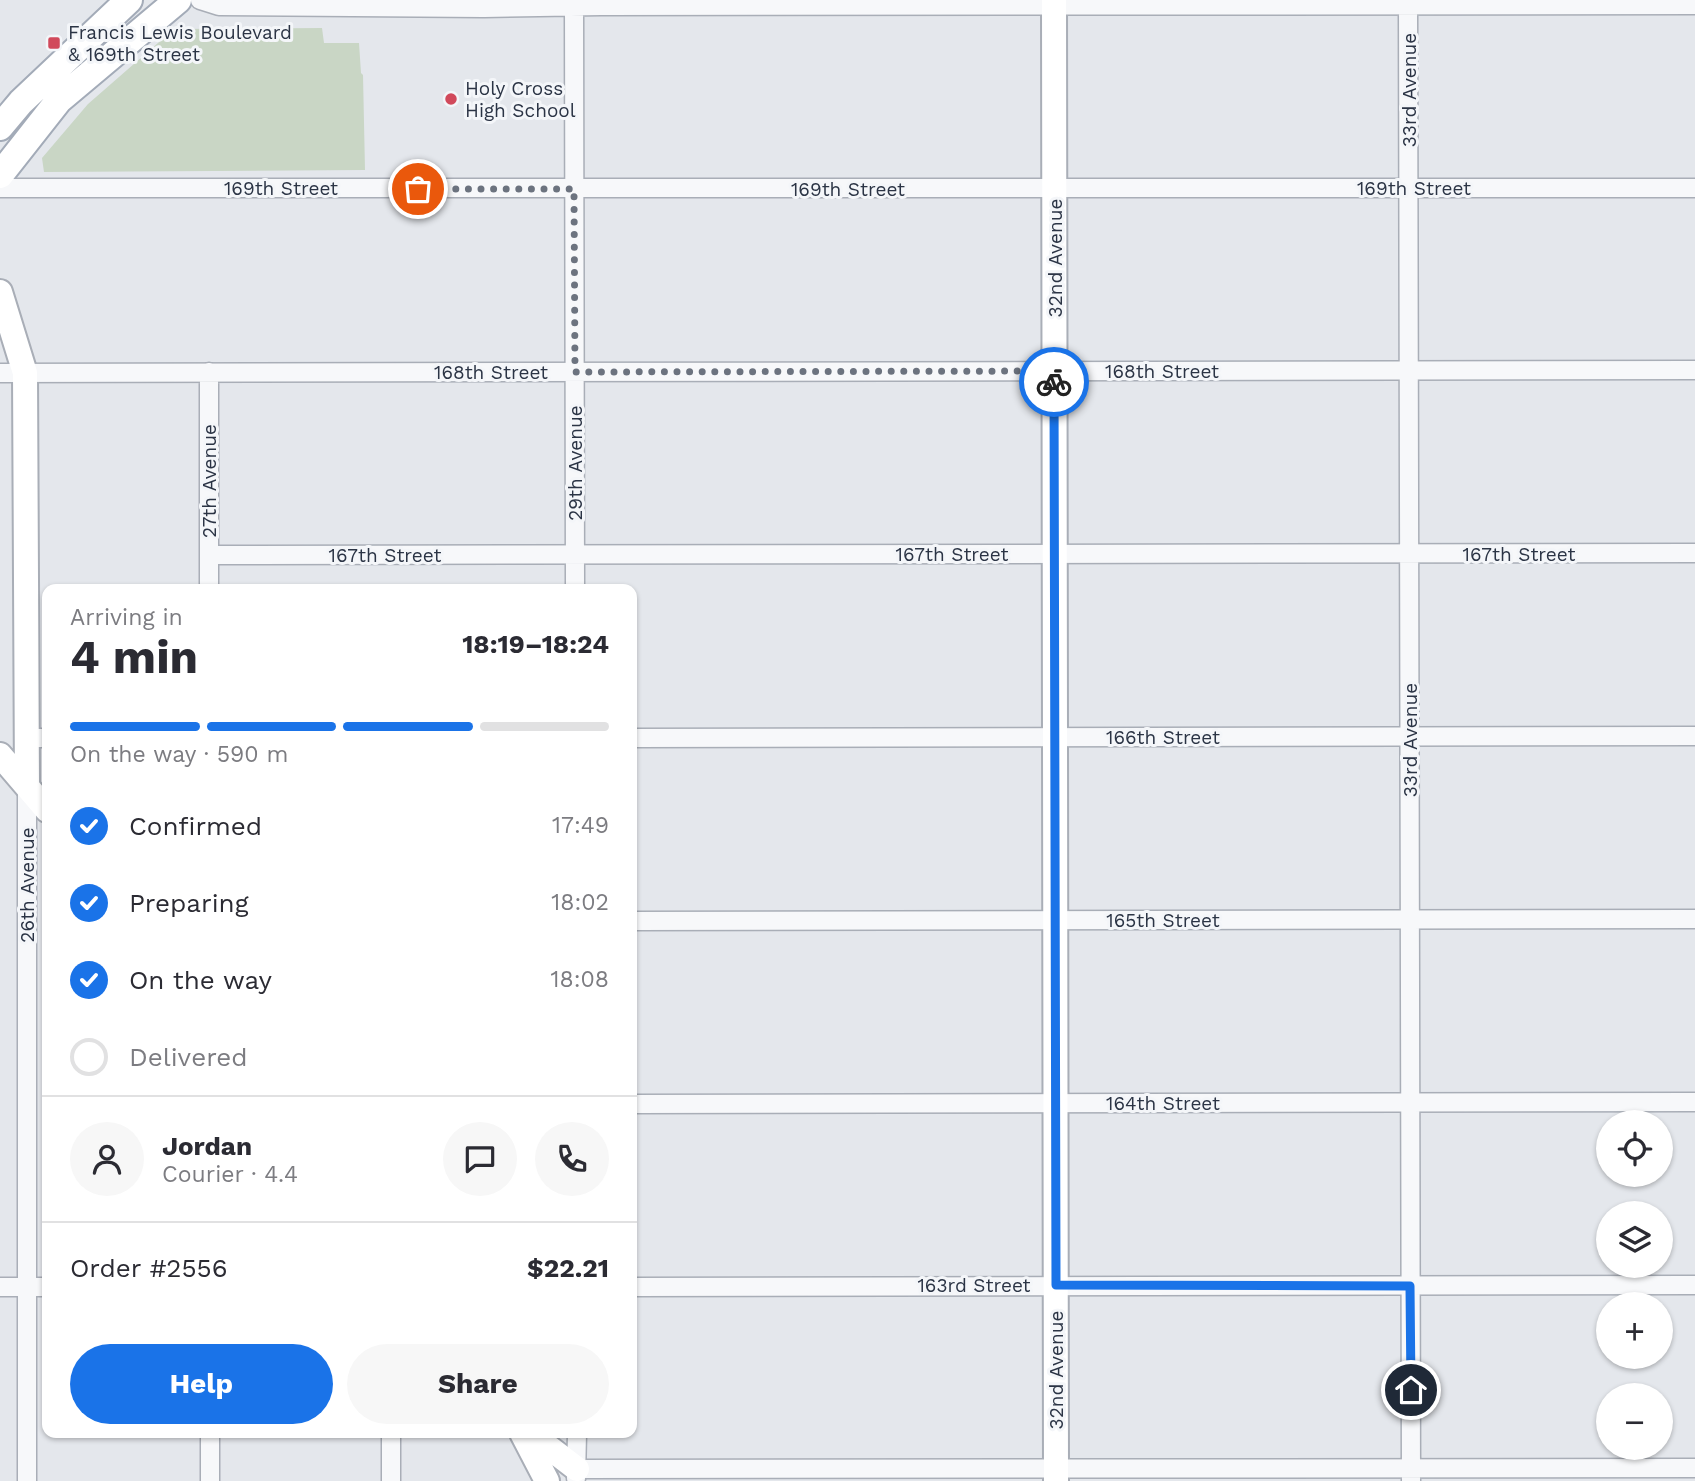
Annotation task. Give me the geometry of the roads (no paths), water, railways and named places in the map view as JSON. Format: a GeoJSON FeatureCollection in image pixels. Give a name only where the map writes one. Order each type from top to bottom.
{"type":"FeatureCollection","features":[{"type":"Feature","properties":{"kind":"main road"},"geometry":{"type":"LineString","coordinates":[[0,175],[59,100],[178,0]]}},
{"type":"Feature","properties":{"kind":"main road"},"geometry":{"type":"LineString","coordinates":[[0,127],[10,102],[117,5]]}},
{"type":"Feature","properties":{"kind":"street"},"geometry":{"type":"LineString","coordinates":[[201,0],[219,6],[484,8],[574,3],[1408,2],[1695,5]]}},
{"type":"Feature","properties":{"kind":"street","name":"33rd Avenue"},"geometry":{"type":"LineString","coordinates":[[1408,2],[1411,1474]]}},
{"type":"Feature","properties":{"kind":"street","name":"29th Avenue"},"geometry":{"type":"LineString","coordinates":[[574,3],[575,584]]}},
{"type":"Feature","properties":{"kind":"street","name":"32nd Avenue"},"geometry":{"type":"LineString","coordinates":[[1054,3],[1056,1475]]}},
{"type":"Feature","properties":{"kind":"street","name":"169th Street"},"geometry":{"type":"LineString","coordinates":[[0,188],[1695,187]]}},
{"type":"Feature","properties":{"kind":"street","name":"26th Avenue"},"geometry":{"type":"LineString","coordinates":[[0,292],[25,373],[36,738],[27,785],[27,1481]]}},
{"type":"Feature","properties":{"kind":"street","name":"168th Street"},"geometry":{"type":"LineString","coordinates":[[0,373],[1695,370]]}},
{"type":"Feature","properties":{"kind":"street","name":"27th Avenue"},"geometry":{"type":"LineString","coordinates":[[209,372],[209,584]]}},
{"type":"Feature","properties":{"kind":"street","name":"167th Street"},"geometry":{"type":"LineString","coordinates":[[209,555],[1695,553]]}},
{"type":"Feature","properties":{"kind":"street","name":"166th Street"},"geometry":{"type":"LineString","coordinates":[[637,738],[1695,736]]}},
{"type":"Feature","properties":{"kind":"street"},"geometry":{"type":"LineString","coordinates":[[0,755],[42,804]]}},
{"type":"Feature","properties":{"kind":"street","name":"165th Street"},"geometry":{"type":"LineString","coordinates":[[637,921],[1695,919]]}},
{"type":"Feature","properties":{"kind":"street","name":"164th Street"},"geometry":{"type":"LineString","coordinates":[[637,1104],[1695,1102]]}},
{"type":"Feature","properties":{"kind":"street","name":"163rd Street"},"geometry":{"type":"LineString","coordinates":[[637,1287],[1695,1286]]}},
{"type":"Feature","properties":{"kind":"street"},"geometry":{"type":"LineString","coordinates":[[0,1287],[42,1287]]}},
{"type":"Feature","properties":{"kind":"street"},"geometry":{"type":"LineString","coordinates":[[210,1438],[210,1481]]}},
{"type":"Feature","properties":{"kind":"street"},"geometry":{"type":"LineString","coordinates":[[391,1438],[391,1481]]}},
{"type":"Feature","properties":{"kind":"street"},"geometry":{"type":"LineString","coordinates":[[525,1438],[547,1481]]}},
{"type":"Feature","properties":{"kind":"street"},"geometry":{"type":"LineString","coordinates":[[536,1438],[577,1475],[1411,1474],[1695,1468]]}},
{"type":"Feature","properties":{"kind":"street"},"geometry":{"type":"LineString","coordinates":[[577,1438],[577,1475]]}},
{"type":"Feature","properties":{"kind":"place","name":"Francis Lewis Boulevard & 169th Street"},"geometry":{"type":"Point","coordinates":[54,43]}},
{"type":"Feature","properties":{"kind":"place","name":"Holy Cross High School"},"geometry":{"type":"Point","coordinates":[451,99]}}]}
